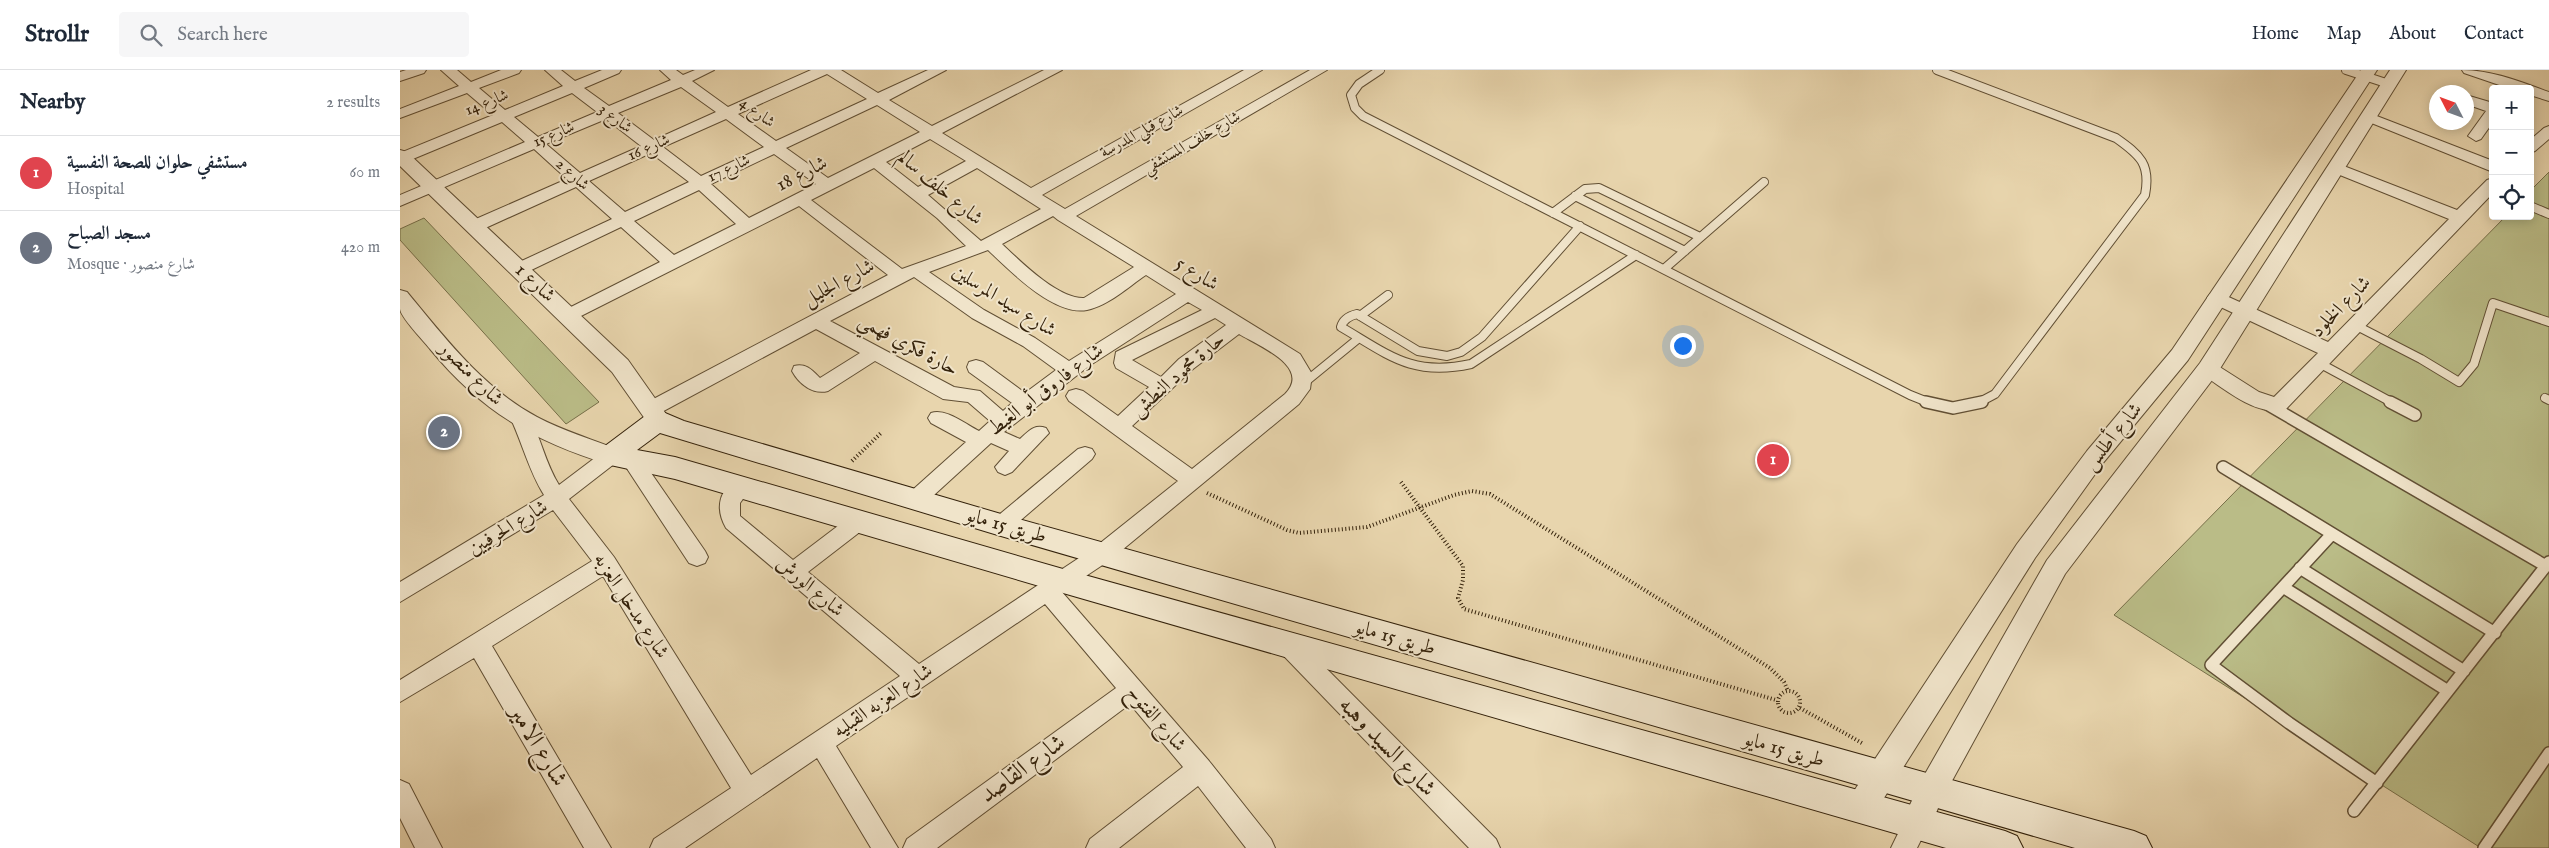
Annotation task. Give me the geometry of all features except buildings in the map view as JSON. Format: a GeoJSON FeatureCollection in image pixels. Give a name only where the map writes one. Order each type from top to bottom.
{"type":"FeatureCollection","features":[{"type":"Feature","properties":{"kind":"main road","name":"طريق 15 مايو"},"geometry":{"type":"LineString","coordinates":[[655,415],[675,428],[915,500],[1102,554],[1886,768],[1931,791],[2134,848]]}},
{"type":"Feature","properties":{"kind":"main road"},"geometry":{"type":"LineString","coordinates":[[621,457],[655,415]]}},
{"type":"Feature","properties":{"kind":"main road","name":"طريق 15 مايو"},"geometry":{"type":"LineString","coordinates":[[621,457],[675,468],[858,522],[1055,586],[1288,645],[1861,807],[1910,835],[2005,848]]}},
{"type":"Feature","properties":{"kind":"street"},"geometry":{"type":"LineString","coordinates":[[400,77],[419,70]]}},
{"type":"Feature","properties":{"kind":"street","name":"شارع 2"},"geometry":{"type":"LineString","coordinates":[[448,70],[536,143],[672,263]]}},
{"type":"Feature","properties":{"kind":"street"},"geometry":{"type":"LineString","coordinates":[[400,114],[514,70]]}},
{"type":"Feature","properties":{"kind":"street","name":"شارع 3"},"geometry":{"type":"LineString","coordinates":[[552,70],[700,183],[747,225]]}},
{"type":"Feature","properties":{"kind":"street","name":"شارع 14"},"geometry":{"type":"LineString","coordinates":[[401,157],[614,70]]}},
{"type":"Feature","properties":{"kind":"street","name":"شارع 4"},"geometry":{"type":"LineString","coordinates":[[667,70],[827,185]]}},
{"type":"Feature","properties":{"kind":"street","name":"شارع 15"},"geometry":{"type":"LineString","coordinates":[[400,201],[707,70]]}},
{"type":"Feature","properties":{"kind":"street","name":"شارع 16"},"geometry":{"type":"LineString","coordinates":[[474,226],[823,70]]}},
{"type":"Feature","properties":{"kind":"street","name":"شارع 5"},"geometry":{"type":"LineString","coordinates":[[831,70],[1293,359],[1300,366],[1304,374],[1304,382]]}},
{"type":"Feature","properties":{"kind":"street","name":"شارع 17"},"geometry":{"type":"LineString","coordinates":[[519,269],[939,70]]}},
{"type":"Feature","properties":{"kind":"street","name":"شارع 18"},"geometry":{"type":"LineString","coordinates":[[569,315],[1055,70]]}},
{"type":"Feature","properties":{"kind":"street","name":"شارع قبلي المدرسة"},"geometry":{"type":"LineString","coordinates":[[1030,195],[1255,70]]}},
{"type":"Feature","properties":{"kind":"street","name":"شارع خلف المستشفي"},"geometry":{"type":"LineString","coordinates":[[1059,213],[1320,70]]}},
{"type":"Feature","properties":{"kind":"street"},"geometry":{"type":"LineString","coordinates":[[2469,70],[2507,85]]}},
{"type":"Feature","properties":{"kind":"street","name":"شارع أطلس"},"geometry":{"type":"LineString","coordinates":[[1861,807],[2026,551],[2095,457],[2180,355],[2360,72]]}},
{"type":"Feature","properties":{"kind":"street","name":"شارع أطلس"},"geometry":{"type":"LineString","coordinates":[[1910,835],[1931,791],[2056,566],[2208,369],[2394,77]]}},
{"type":"Feature","properties":{"kind":"street"},"geometry":{"type":"LineString","coordinates":[[2534,91],[2549,97]]}},
{"type":"Feature","properties":{"kind":"street"},"geometry":{"type":"LineString","coordinates":[[2474,103],[2489,109]]}},
{"type":"Feature","properties":{"kind":"street"},"geometry":{"type":"LineString","coordinates":[[2476,136],[2489,116]]}},
{"type":"Feature","properties":{"kind":"street"},"geometry":{"type":"LineString","coordinates":[[2369,117],[2489,165]]}},
{"type":"Feature","properties":{"kind":"street"},"geometry":{"type":"LineString","coordinates":[[2534,145],[2549,132]]}},
{"type":"Feature","properties":{"kind":"street","name":"شارع 1"},"geometry":{"type":"LineString","coordinates":[[401,157],[569,315],[620,366],[655,415]]}},
{"type":"Feature","properties":{"kind":"street","name":"شارع خلف سالم"},"geometry":{"type":"LineString","coordinates":[[875,161],[962,231],[1073,304],[1086,304],[1146,268]]}},
{"type":"Feature","properties":{"kind":"street"},"geometry":{"type":"LineString","coordinates":[[917,194],[978,162]]}},
{"type":"Feature","properties":{"kind":"street"},"geometry":{"type":"LineString","coordinates":[[2336,168],[2459,217]]}},
{"type":"Feature","properties":{"kind":"street","name":"شارع الخلود"},"geometry":{"type":"LineString","coordinates":[[2267,404],[2273,405],[2282,401],[2489,188]]}},
{"type":"Feature","properties":{"kind":"street","name":"شارع سيد المرسلين"},"geometry":{"type":"LineString","coordinates":[[800,199],[907,273],[1029,342],[1070,370]]}},
{"type":"Feature","properties":{"kind":"street","name":"شارع الجليل"},"geometry":{"type":"LineString","coordinates":[[655,415],[816,321],[907,273],[984,245],[1059,213]]}},
{"type":"Feature","properties":{"kind":"street","name":"شارع فاروق أبو الغيط"},"geometry":{"type":"LineString","coordinates":[[915,500],[990,431],[1025,403],[1070,370],[1188,294]]}},
{"type":"Feature","properties":{"kind":"street","name":"شارع منصور"},"geometry":{"type":"LineString","coordinates":[[400,296],[475,383],[492,398],[521,419],[621,457]]}},
{"type":"Feature","properties":{"kind":"street"},"geometry":{"type":"LineString","coordinates":[[2216,298],[2245,311],[2324,357]]}},
{"type":"Feature","properties":{"kind":"street"},"geometry":{"type":"LineString","coordinates":[[1162,386],[1123,363],[1123,357],[1215,311]]}},
{"type":"Feature","properties":{"kind":"street","name":"حارة فكري فهمي"},"geometry":{"type":"LineString","coordinates":[[816,321],[950,394],[973,396],[990,431]]}},
{"type":"Feature","properties":{"kind":"street","name":"حارة محمود النطش"},"geometry":{"type":"LineString","coordinates":[[1119,427],[1186,364],[1238,325]]}},
{"type":"Feature","properties":{"kind":"street"},"geometry":{"type":"LineString","coordinates":[[800,371],[816,385],[821,386],[875,353]]}},
{"type":"Feature","properties":{"kind":"street"},"geometry":{"type":"LineString","coordinates":[[976,367],[1025,403]]}},
{"type":"Feature","properties":{"kind":"street"},"geometry":{"type":"LineString","coordinates":[[2208,369],[2267,404]]}},
{"type":"Feature","properties":{"kind":"street"},"geometry":{"type":"LineString","coordinates":[[1102,554],[1292,399],[1300,391],[1304,382]]}},
{"type":"Feature","properties":{"kind":"street","name":"حارة محمود النطش"},"geometry":{"type":"LineString","coordinates":[[1076,396],[1191,483]]}},
{"type":"Feature","properties":{"kind":"street"},"geometry":{"type":"LineString","coordinates":[[938,418],[990,431],[1023,449]]}},
{"type":"Feature","properties":{"kind":"street","name":"شارع مدخل العزبه"},"geometry":{"type":"LineString","coordinates":[[521,419],[534,448],[541,474],[556,498],[606,563],[747,792]]}},
{"type":"Feature","properties":{"kind":"street"},"geometry":{"type":"LineString","coordinates":[[1005,467],[1039,433]]}},
{"type":"Feature","properties":{"kind":"street"},"geometry":{"type":"LineString","coordinates":[[1001,525],[1085,454]]}},
{"type":"Feature","properties":{"kind":"street"},"geometry":{"type":"LineString","coordinates":[[621,457],[698,557]]}},
{"type":"Feature","properties":{"kind":"street","name":"شارع الحرفيين"},"geometry":{"type":"LineString","coordinates":[[400,593],[621,457]]}},
{"type":"Feature","properties":{"kind":"street","name":"شارع الورش"},"geometry":{"type":"LineString","coordinates":[[741,488],[732,497],[728,506],[728,515],[733,522],[919,678]]}},
{"type":"Feature","properties":{"kind":"street"},"geometry":{"type":"LineString","coordinates":[[793,572],[858,522]]}},
{"type":"Feature","properties":{"kind":"street","name":"شارع العزبه القبليه"},"geometry":{"type":"LineString","coordinates":[[663,848],[1102,554]]}},
{"type":"Feature","properties":{"kind":"street"},"geometry":{"type":"LineString","coordinates":[[400,692],[606,563]]}},
{"type":"Feature","properties":{"kind":"street","name":"شارع الفتوح"},"geometry":{"type":"LineString","coordinates":[[1055,586],[1131,690],[1200,769],[1258,846]]}},
{"type":"Feature","properties":{"kind":"street","name":"شارع الامير"},"geometry":{"type":"LineString","coordinates":[[478,644],[598,848]]}},
{"type":"Feature","properties":{"kind":"street","name":"شارع السيد وهبه"},"geometry":{"type":"LineString","coordinates":[[1288,645],[1487,848]]}},
{"type":"Feature","properties":{"kind":"street","name":"شارع القاصد"},"geometry":{"type":"LineString","coordinates":[[916,848],[1131,690]]}},
{"type":"Feature","properties":{"kind":"street"},"geometry":{"type":"LineString","coordinates":[[821,743],[885,848]]}},
{"type":"Feature","properties":{"kind":"street"},"geometry":{"type":"LineString","coordinates":[[1099,848],[1200,769]]}},
{"type":"Feature","properties":{"kind":"street"},"geometry":{"type":"LineString","coordinates":[[400,792],[429,848]]}},
{"type":"Feature","properties":{"kind":"lane"},"geometry":{"type":"LineString","coordinates":[[1380,70],[1353,90],[1350,99],[1353,108],[1358,112],[1933,405],[1958,408],[1980,404],[1995,394],[2145,195],[2149,180],[2146,164],[2134,151],[2116,138],[1937,70]]}},
{"type":"Feature","properties":{"kind":"lane"},"geometry":{"type":"LineString","coordinates":[[2360,72],[2394,77]]}},
{"type":"Feature","properties":{"kind":"lane"},"geometry":{"type":"LineString","coordinates":[[1664,269],[1764,182]]}},
{"type":"Feature","properties":{"kind":"lane"},"geometry":{"type":"LineString","coordinates":[[1553,213],[1585,189],[1599,188],[1700,237]]}},
{"type":"Feature","properties":{"kind":"lane"},"geometry":{"type":"LineString","coordinates":[[1575,196],[1685,251]]}},
{"type":"Feature","properties":{"kind":"lane"},"geometry":{"type":"LineString","coordinates":[[2534,208],[2549,214]]}},
{"type":"Feature","properties":{"kind":"lane"},"geometry":{"type":"LineString","coordinates":[[1580,226],[1482,337],[1461,352],[1447,356],[1432,355],[1418,350],[1360,316],[1353,314],[1340,324],[1359,338],[1403,364],[1418,369],[1454,370],[1471,364],[1636,255]]}},
{"type":"Feature","properties":{"kind":"lane"},"geometry":{"type":"LineString","coordinates":[[1360,316],[1388,294]]}},
{"type":"Feature","properties":{"kind":"lane"},"geometry":{"type":"LineString","coordinates":[[2355,325],[2421,359],[2459,382],[2474,364],[2493,303],[2549,322]]}},
{"type":"Feature","properties":{"kind":"lane"},"geometry":{"type":"LineString","coordinates":[[1304,382],[1359,338]]}},
{"type":"Feature","properties":{"kind":"lane"},"geometry":{"type":"LineString","coordinates":[[2324,357],[2416,414]]}},
{"type":"Feature","properties":{"kind":"lane"},"geometry":{"type":"LineString","coordinates":[[2267,404],[2547,564],[2495,633],[2354,811]]}},
{"type":"Feature","properties":{"kind":"lane"},"geometry":{"type":"LineString","coordinates":[[2223,467],[2495,633]]}},
{"type":"Feature","properties":{"kind":"lane"},"geometry":{"type":"LineString","coordinates":[[2332,534],[2210,665],[2289,723],[2377,783]]}},
{"type":"Feature","properties":{"kind":"lane"},"geometry":{"type":"LineString","coordinates":[[2300,568],[2464,671]]}},
{"type":"Feature","properties":{"kind":"lane"},"geometry":{"type":"LineString","coordinates":[[2283,587],[2448,691]]}},
{"type":"Feature","properties":{"kind":"lane"},"geometry":{"type":"LineString","coordinates":[[2484,848],[2549,753]]}},
{"type":"Feature","properties":{"kind":"path"},"geometry":{"type":"LineString","coordinates":[[855,458],[881,433]]}},
{"type":"Feature","properties":{"kind":"path"},"geometry":{"type":"LineString","coordinates":[[1401,482],[1421,506],[1452,554],[1463,566],[1463,580],[1458,598],[1464,609],[1776,700],[1783,710],[1789,712],[1800,708]]}},
{"type":"Feature","properties":{"kind":"path"},"geometry":{"type":"LineString","coordinates":[[1191,483],[1287,530],[1299,533],[1367,527],[1421,506],[1472,491],[1490,494],[1770,668],[1784,682],[1788,691],[1799,697],[1800,708],[1886,768]]}},
{"type":"Feature","properties":{"kind":"path"},"geometry":{"type":"LineString","coordinates":[[1776,700],[1780,693],[1788,691]]}},
{"type":"Feature","properties":{"kind":"green space"},"geometry":{"type":"Polygon","coordinates":[[[2549,172],[2549,848],[2481,848],[2114,615],[2502,220],[2534,220],[2534,187],[2549,172]]]}},
{"type":"Feature","properties":{"kind":"green space"},"geometry":{"type":"Polygon","coordinates":[[[424,218],[599,402],[566,424],[400,240],[400,229],[424,218]]]}},
{"type":"Feature","properties":{"kind":"place","name":"مسجد الصباح"},"geometry":{"type":"Point","coordinates":[444,432]}},
{"type":"Feature","properties":{"kind":"place","name":"مستشفي حلوان للصحة النفسية"},"geometry":{"type":"Point","coordinates":[1773,460]}}]}
